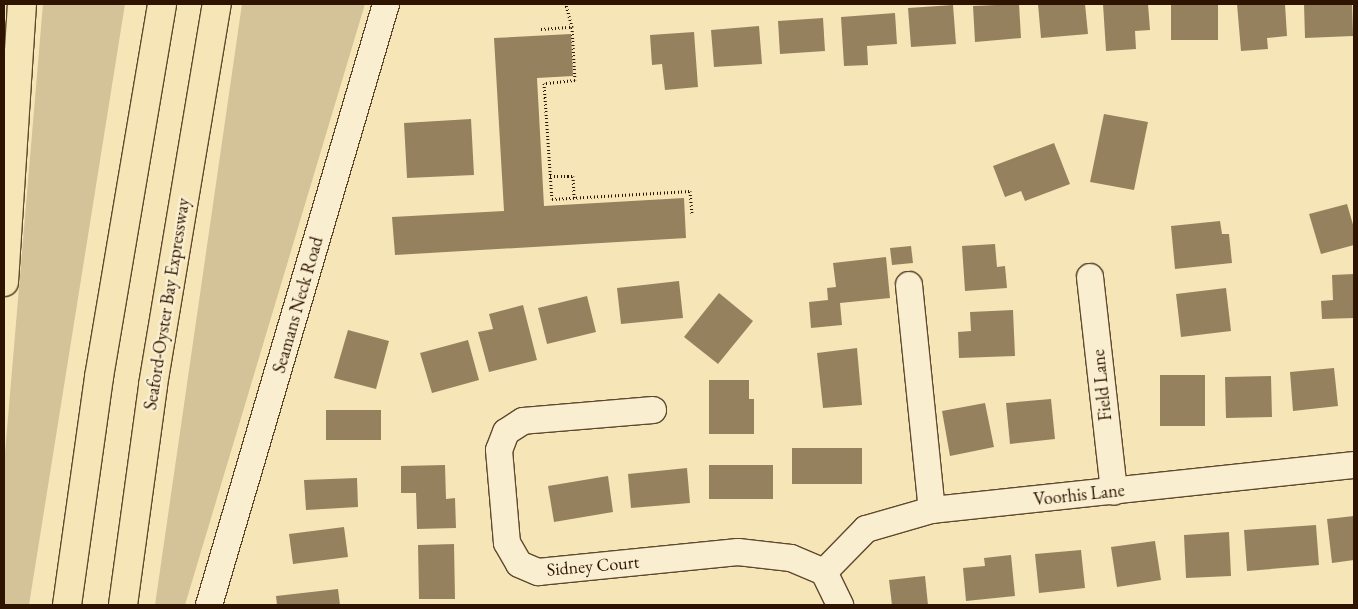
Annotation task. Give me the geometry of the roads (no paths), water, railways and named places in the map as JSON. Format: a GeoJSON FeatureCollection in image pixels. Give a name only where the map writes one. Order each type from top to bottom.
{"type":"FeatureCollection","features":[{"type":"Feature","properties":{"kind":"main road"},"geometry":{"type":"LineString","coordinates":[[4,282],[22,4]]}},
{"type":"Feature","properties":{"kind":"main road"},"geometry":{"type":"LineString","coordinates":[[68,605],[101,367],[160,11]]}},
{"type":"Feature","properties":{"kind":"main road","name":"Seaford-Oyster Bay Expressway"},"geometry":{"type":"LineString","coordinates":[[123,605],[156,365],[215,16]]}},
{"type":"Feature","properties":{"kind":"street","name":"Seamans Neck Road"},"geometry":{"type":"LineString","coordinates":[[210,605],[386,4]]}},
{"type":"Feature","properties":{"kind":"street","name":"Field Lane"},"geometry":{"type":"LineString","coordinates":[[1090,277],[1114,492]]}},
{"type":"Feature","properties":{"kind":"street"},"geometry":{"type":"LineString","coordinates":[[908,285],[932,510]]}},
{"type":"Feature","properties":{"kind":"street","name":"Sidney Court"},"geometry":{"type":"LineString","coordinates":[[653,410],[523,421],[506,432],[499,450],[507,543],[519,564],[538,572],[738,552],[790,558],[824,572]]}},
{"type":"Feature","properties":{"kind":"street","name":"Voorhis Lane"},"geometry":{"type":"LineString","coordinates":[[824,572],[866,529],[932,510],[1354,465]]}},
{"type":"Feature","properties":{"kind":"street"},"geometry":{"type":"LineString","coordinates":[[824,572],[840,605]]}}]}
